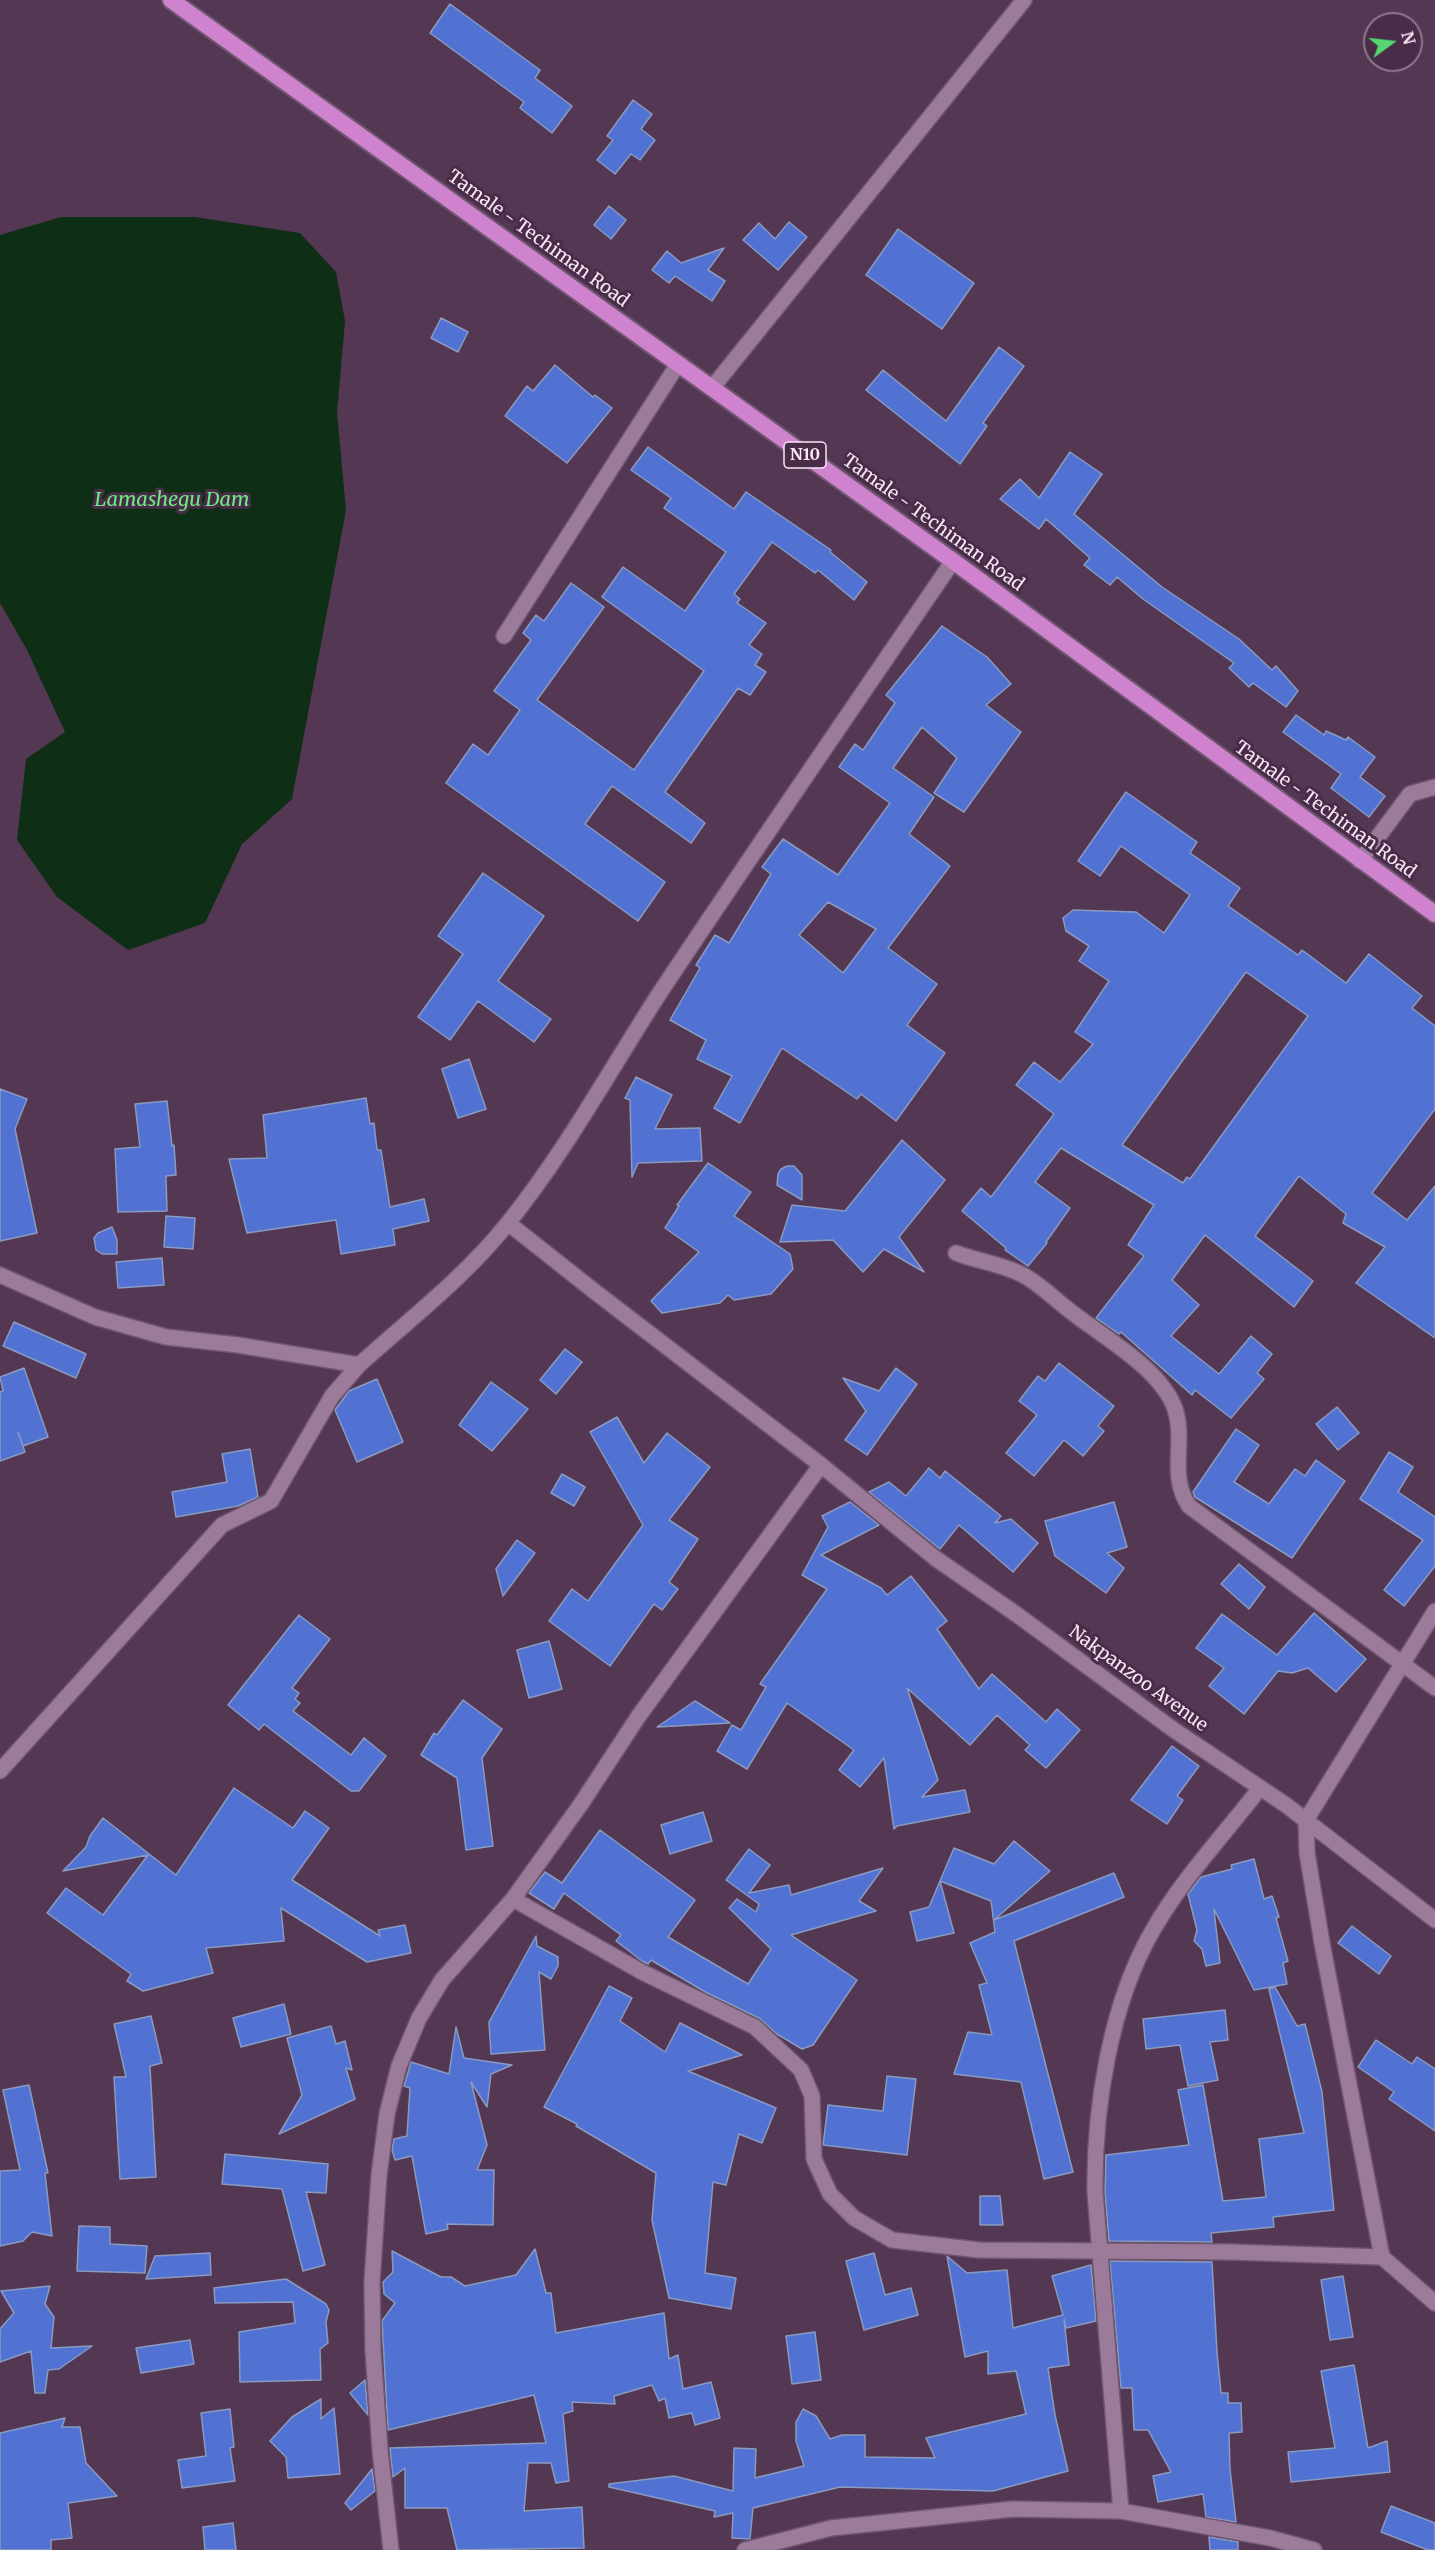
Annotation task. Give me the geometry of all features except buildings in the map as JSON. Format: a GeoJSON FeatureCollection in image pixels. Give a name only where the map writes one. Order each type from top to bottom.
{"type":"FeatureCollection","features":[{"type":"Feature","properties":{"kind":"highway","name":"Tamale - Techiman Road"},"geometry":{"type":"LineString","coordinates":[[171,0],[953,561],[1435,914]]}},
{"type":"Feature","properties":{"kind":"street"},"geometry":{"type":"LineString","coordinates":[[712,388],[1024,0]]}},
{"type":"Feature","properties":{"kind":"street"},"geometry":{"type":"LineString","coordinates":[[504,636],[678,364]]}},
{"type":"Feature","properties":{"kind":"street"},"geometry":{"type":"LineString","coordinates":[[0,1771],[222,1525],[271,1501],[332,1396],[359,1365],[442,1294],[508,1223],[555,1158],[637,1028],[773,822],[953,561]]}},
{"type":"Feature","properties":{"kind":"street"},"geometry":{"type":"LineString","coordinates":[[1360,861],[1410,794],[1435,787]]}},
{"type":"Feature","properties":{"kind":"street","name":"Nakpanzoo Avenue"},"geometry":{"type":"LineString","coordinates":[[508,1223],[821,1465],[935,1558],[1016,1614],[1173,1730],[1306,1820],[1435,1920]]}},
{"type":"Feature","properties":{"kind":"street"},"geometry":{"type":"LineString","coordinates":[[956,1253],[1023,1274],[1101,1336],[1131,1354],[1173,1402],[1179,1422],[1180,1493],[1189,1506],[1435,1688]]}},
{"type":"Feature","properties":{"kind":"street"},"geometry":{"type":"LineString","coordinates":[[0,1275],[95,1317],[166,1337],[238,1345],[359,1365]]}},
{"type":"Feature","properties":{"kind":"street"},"geometry":{"type":"LineString","coordinates":[[391,2550],[380,2450],[373,2350],[374,2259],[379,2175],[387,2114],[399,2066],[419,2018],[442,1980],[513,1899],[581,1804],[638,1717],[821,1465]]}},
{"type":"Feature","properties":{"kind":"street"},"geometry":{"type":"LineString","coordinates":[[1435,1611],[1306,1820],[1307,1854],[1322,1943],[1382,2257],[1435,2303]]}},
{"type":"Feature","properties":{"kind":"street"},"geometry":{"type":"LineString","coordinates":[[1121,2511],[1095,2192],[1096,2140],[1109,2055],[1126,1989],[1152,1932],[1185,1880],[1209,1854],[1260,1788]]}},
{"type":"Feature","properties":{"kind":"street"},"geometry":{"type":"LineString","coordinates":[[513,1899],[642,1972],[755,2027],[801,2070],[812,2096],[814,2159],[830,2194],[854,2218],[892,2240],[979,2250],[1231,2252],[1382,2257]]}},
{"type":"Feature","properties":{"kind":"street"},"geometry":{"type":"LineString","coordinates":[[745,2550],[831,2529],[1014,2509],[1121,2511],[1271,2544],[1314,2550]]}},
{"type":"Feature","properties":{"kind":"water","name":"Lamashegu Dam"},"geometry":{"type":"Polygon","coordinates":[[[61,217],[195,217],[300,233],[336,272],[345,321],[337,413],[346,510],[292,799],[242,844],[205,923],[128,950],[57,897],[17,840],[26,759],[65,732],[27,650],[0,603],[0,235],[61,217]]]}}]}
